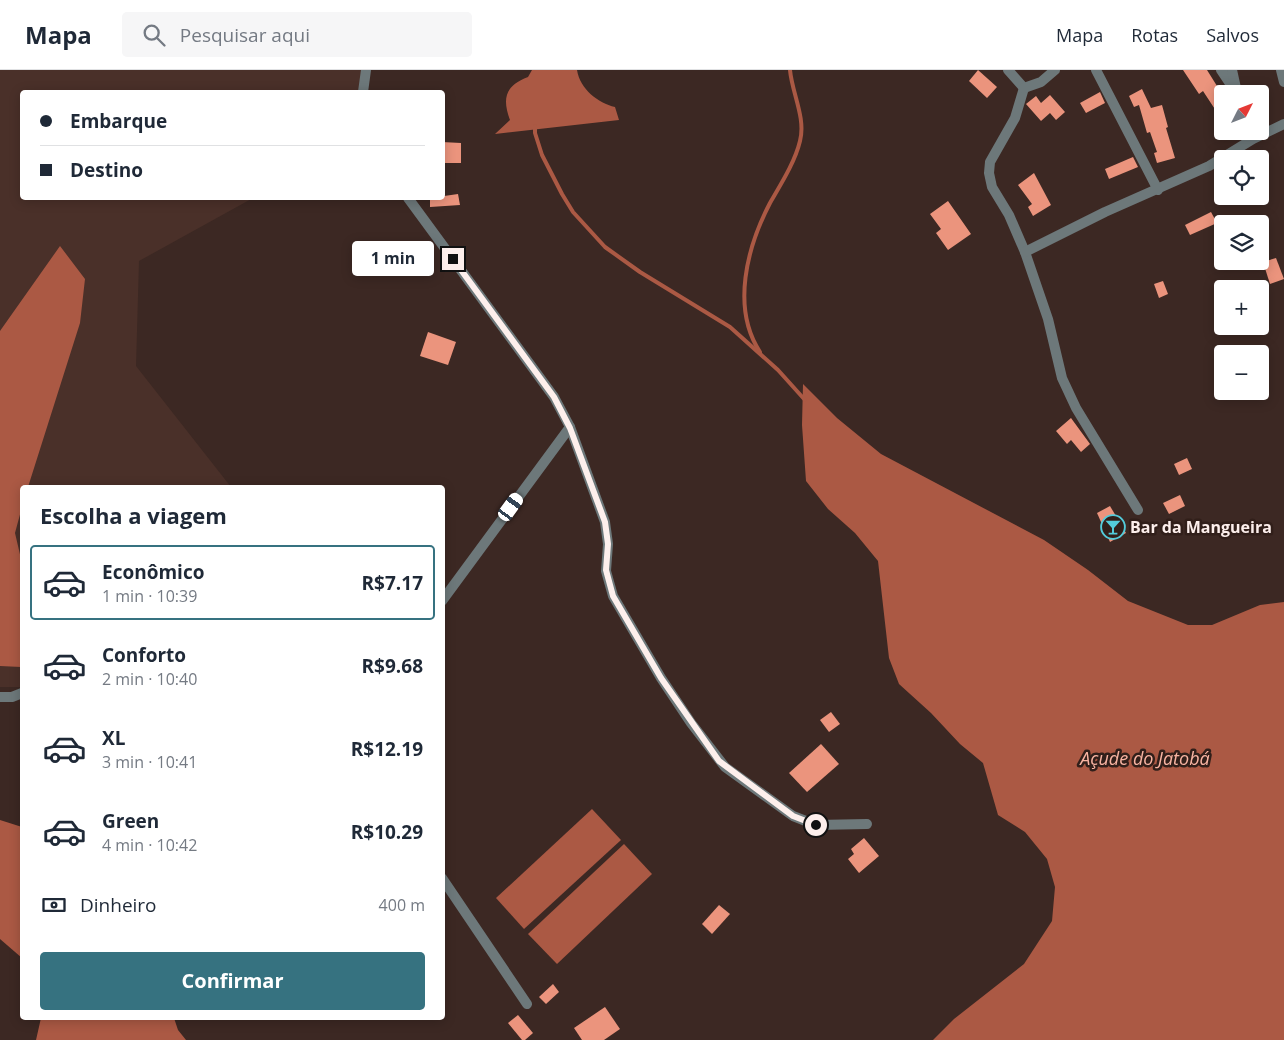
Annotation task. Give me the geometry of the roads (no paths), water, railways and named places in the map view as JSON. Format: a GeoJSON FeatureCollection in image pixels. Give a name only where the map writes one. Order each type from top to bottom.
{"type":"FeatureCollection","features":[{"type":"Feature","properties":{"kind":"street"},"geometry":{"type":"LineString","coordinates":[[363,90],[366,70]]}},
{"type":"Feature","properties":{"kind":"street"},"geometry":{"type":"LineString","coordinates":[[1008,70],[1024,88]]}},
{"type":"Feature","properties":{"kind":"street"},"geometry":{"type":"LineString","coordinates":[[1024,88],[1041,82],[1055,70]]}},
{"type":"Feature","properties":{"kind":"street"},"geometry":{"type":"LineString","coordinates":[[1096,70],[1158,190]]}},
{"type":"Feature","properties":{"kind":"street"},"geometry":{"type":"LineString","coordinates":[[1221,70],[1232,85]]}},
{"type":"Feature","properties":{"kind":"street"},"geometry":{"type":"LineString","coordinates":[[1232,70],[1236,85]]}},
{"type":"Feature","properties":{"kind":"street"},"geometry":{"type":"LineString","coordinates":[[1281,70],[1284,82]]}},
{"type":"Feature","properties":{"kind":"street"},"geometry":{"type":"LineString","coordinates":[[1024,88],[1015,118],[990,162],[989,172],[992,186],[1009,215],[1025,252],[1048,319],[1062,378],[1076,408],[1138,510]]}},
{"type":"Feature","properties":{"kind":"street"},"geometry":{"type":"LineString","coordinates":[[1269,129],[1284,124]]}},
{"type":"Feature","properties":{"kind":"street"},"geometry":{"type":"LineString","coordinates":[[1025,252],[1105,212],[1209,166],[1244,140]]}},
{"type":"Feature","properties":{"kind":"street"},"geometry":{"type":"LineString","coordinates":[[409,200],[554,397],[570,428],[605,522],[608,544],[606,570],[613,596],[661,678],[711,750],[725,766],[803,821],[816,825],[867,824]]}},
{"type":"Feature","properties":{"kind":"street"},"geometry":{"type":"LineString","coordinates":[[445,597],[570,428]]}},
{"type":"Feature","properties":{"kind":"street"},"geometry":{"type":"LineString","coordinates":[[0,697],[12,697],[20,694]]}},
{"type":"Feature","properties":{"kind":"street"},"geometry":{"type":"LineString","coordinates":[[445,882],[527,1004]]}},
{"type":"Feature","properties":{"kind":"water"},"geometry":{"type":"Polygon","coordinates":[[[532,70],[577,70],[586,89],[596,99],[615,107],[619,120],[495,134],[510,120],[506,105],[507,94],[514,84],[528,77],[532,70]]]}},
{"type":"Feature","properties":{"kind":"water"},"geometry":{"type":"Polygon","coordinates":[[[60,246],[85,279],[80,323],[29,485],[20,485],[20,514],[15,533],[20,554],[20,667],[0,666],[0,331],[60,246]]]}},
{"type":"Feature","properties":{"kind":"water","name":"Açude do Jatobá"},"geometry":{"type":"Polygon","coordinates":[[[803,384],[837,418],[881,454],[1044,540],[1088,570],[1128,601],[1188,625],[1212,625],[1260,605],[1284,602],[1284,1040],[933,1040],[954,1019],[1024,964],[1052,921],[1055,887],[1047,859],[1025,832],[998,815],[983,763],[960,744],[931,713],[899,684],[889,658],[878,561],[855,533],[828,509],[806,481],[802,425],[803,384]]]}},
{"type":"Feature","properties":{"kind":"water"},"geometry":{"type":"Polygon","coordinates":[[[592,809],[621,840],[524,929],[496,898],[592,809]]]}},
{"type":"Feature","properties":{"kind":"water"},"geometry":{"type":"Polygon","coordinates":[[[0,820],[20,826],[20,956],[0,939],[0,820]]]}},
{"type":"Feature","properties":{"kind":"water"},"geometry":{"type":"Polygon","coordinates":[[[624,844],[652,874],[557,964],[528,934],[624,844]]]}},
{"type":"Feature","properties":{"kind":"water"},"geometry":{"type":"Polygon","coordinates":[[[41,1020],[175,1020],[178,1030],[186,1040],[36,1040],[41,1020]]]}},
{"type":"Feature","properties":{"kind":"waterway"},"geometry":{"type":"LineString","coordinates":[[760,352],[751,335],[746,316],[744,297],[746,278],[749,258],[762,220],[791,165],[800,141],[800,114],[790,70]]}},
{"type":"Feature","properties":{"kind":"waterway"},"geometry":{"type":"LineString","coordinates":[[535,126],[535,133],[542,155],[562,194],[573,212],[605,247],[640,272],[730,327],[778,370],[805,400]]}},
{"type":"Feature","properties":{"kind":"place","name":"Bar da Mangueira"},"geometry":{"type":"Point","coordinates":[1113,527]}}]}
